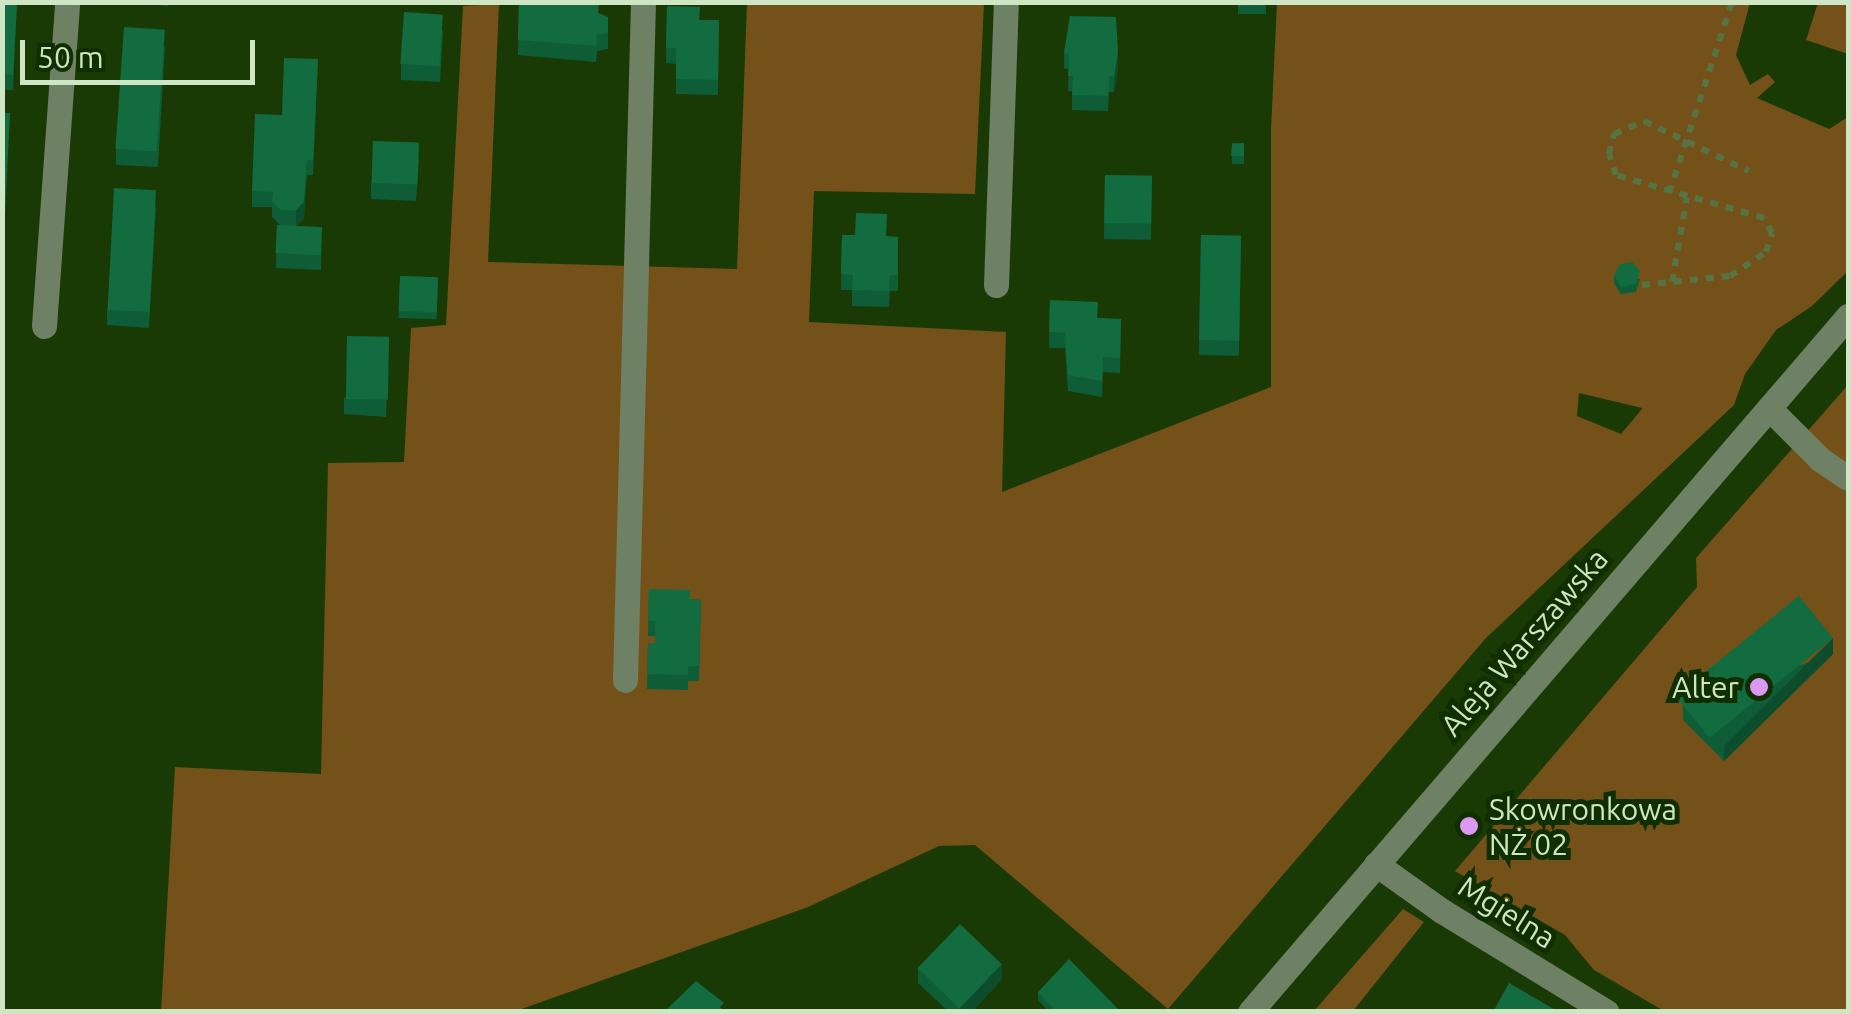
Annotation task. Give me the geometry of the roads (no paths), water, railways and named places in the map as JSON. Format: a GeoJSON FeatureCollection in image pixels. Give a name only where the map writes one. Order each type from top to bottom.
{"type":"FeatureCollection","features":[{"type":"Feature","properties":{"kind":"street"},"geometry":{"type":"LineString","coordinates":[[44,326],[67,2]]}},
{"type":"Feature","properties":{"kind":"street"},"geometry":{"type":"LineString","coordinates":[[996,286],[1006,2]]}},
{"type":"Feature","properties":{"kind":"street"},"geometry":{"type":"LineString","coordinates":[[625,680],[642,7]]}},
{"type":"Feature","properties":{"kind":"street","name":"Aleja Warszawska"},"geometry":{"type":"LineString","coordinates":[[1250,1012],[1848,316]]}},
{"type":"Feature","properties":{"kind":"street"},"geometry":{"type":"LineString","coordinates":[[1768,408],[1821,460],[1848,478]]}},
{"type":"Feature","properties":{"kind":"street","name":"Mgielna"},"geometry":{"type":"LineString","coordinates":[[1376,864],[1442,912],[1607,1012]]}},
{"type":"Feature","properties":{"kind":"place","name":"Alter"},"geometry":{"type":"Point","coordinates":[1759,687]}},
{"type":"Feature","properties":{"kind":"place","name":"Skowronkowa NŻ 02"},"geometry":{"type":"Point","coordinates":[1469,826]}}]}
